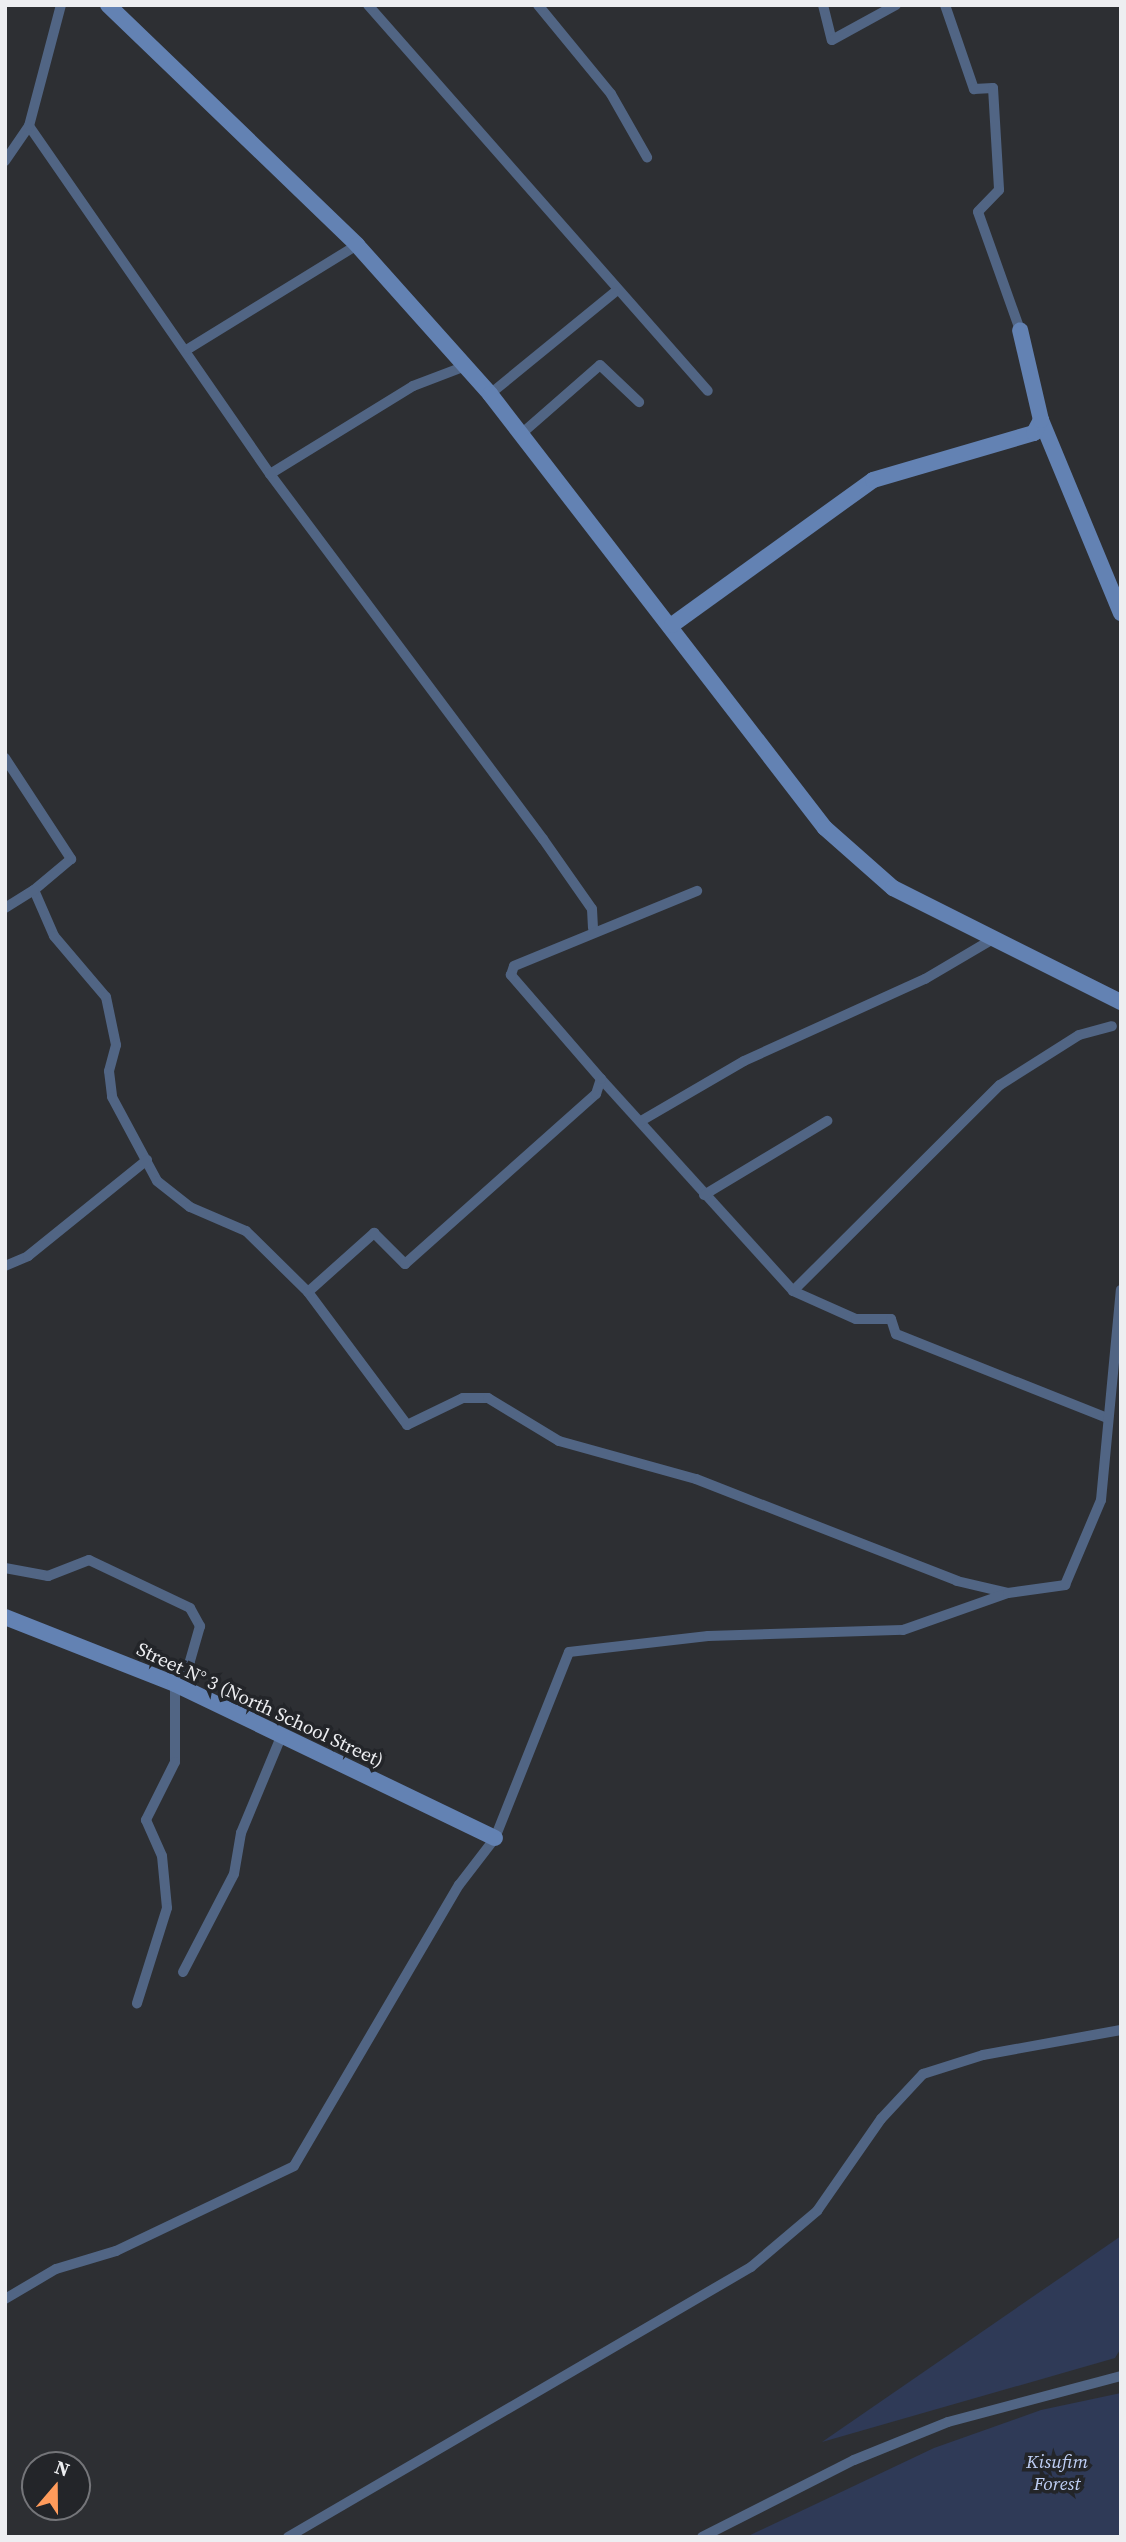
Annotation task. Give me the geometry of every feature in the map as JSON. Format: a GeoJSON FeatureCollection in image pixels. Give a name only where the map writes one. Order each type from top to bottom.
{"type":"FeatureCollection","features":[{"type":"Feature","properties":{"kind":"street"},"geometry":{"type":"LineString","coordinates":[[5,161],[29,125],[61,5]]}},
{"type":"Feature","properties":{"kind":"street"},"geometry":{"type":"LineString","coordinates":[[108,5],[356,245],[490,394],[672,625],[788,788],[825,828],[893,888],[1121,1002]]}},
{"type":"Feature","properties":{"kind":"street"},"geometry":{"type":"LineString","coordinates":[[368,5],[615,292],[708,391]]}},
{"type":"Feature","properties":{"kind":"street"},"geometry":{"type":"LineString","coordinates":[[538,5],[611,94],[648,157]]}},
{"type":"Feature","properties":{"kind":"street"},"geometry":{"type":"LineString","coordinates":[[823,5],[832,40],[896,5]]}},
{"type":"Feature","properties":{"kind":"street"},"geometry":{"type":"LineString","coordinates":[[945,5],[974,89],[993,88],[999,190],[978,212],[1020,330],[1041,420],[1121,614]]}},
{"type":"Feature","properties":{"kind":"street"},"geometry":{"type":"LineString","coordinates":[[29,125],[188,349],[270,474],[543,839],[592,909],[593,928]]}},
{"type":"Feature","properties":{"kind":"street"},"geometry":{"type":"LineString","coordinates":[[188,349],[356,245]]}},
{"type":"Feature","properties":{"kind":"street"},"geometry":{"type":"LineString","coordinates":[[490,394],[615,292]]}},
{"type":"Feature","properties":{"kind":"street"},"geometry":{"type":"LineString","coordinates":[[520,435],[600,365],[639,402]]}},
{"type":"Feature","properties":{"kind":"street"},"geometry":{"type":"LineString","coordinates":[[270,474],[414,386],[463,367]]}},
{"type":"Feature","properties":{"kind":"street"},"geometry":{"type":"LineString","coordinates":[[672,625],[873,480],[1034,433],[1041,420]]}},
{"type":"Feature","properties":{"kind":"street"},"geometry":{"type":"LineString","coordinates":[[5,758],[71,859],[34,890],[5,908]]}},
{"type":"Feature","properties":{"kind":"street"},"geometry":{"type":"LineString","coordinates":[[34,890],[54,936],[106,997],[116,1045],[109,1071],[111,1097],[169,1194],[246,1231],[308,1292],[407,1425],[463,1398],[488,1398],[559,1441],[696,1479],[957,1581],[1008,1592]]}},
{"type":"Feature","properties":{"kind":"street"},"geometry":{"type":"LineString","coordinates":[[697,891],[593,928],[514,966],[512,975],[704,1195],[793,1291],[856,1319],[891,1319],[896,1334],[1107,1418]]}},
{"type":"Feature","properties":{"kind":"street"},"geometry":{"type":"LineString","coordinates":[[641,1121],[744,1061],[925,979],[993,940]]}},
{"type":"Feature","properties":{"kind":"street"},"geometry":{"type":"LineString","coordinates":[[793,1291],[1000,1085],[1079,1035],[1112,1026]]}},
{"type":"Feature","properties":{"kind":"street"},"geometry":{"type":"LineString","coordinates":[[308,1292],[374,1233],[405,1264],[596,1094],[601,1079]]}},
{"type":"Feature","properties":{"kind":"street"},"geometry":{"type":"LineString","coordinates":[[704,1195],[827,1121]]}},
{"type":"Feature","properties":{"kind":"street"},"geometry":{"type":"LineString","coordinates":[[5,1266],[28,1256],[147,1160]]}},
{"type":"Feature","properties":{"kind":"street"},"geometry":{"type":"LineString","coordinates":[[5,2300],[56,2269],[116,2251],[294,2166],[460,1885],[495,1838],[569,1652],[708,1636],[903,1630],[1008,1592],[1055,1587],[1072,1577],[1101,1500],[1121,1290]]}},
{"type":"Feature","properties":{"kind":"street"},"geometry":{"type":"LineString","coordinates":[[5,1568],[48,1576],[89,1560],[190,1608],[200,1626],[190,1662],[175,1684],[175,1762],[146,1820],[163,1856],[167,1908],[137,2003]]}},
{"type":"Feature","properties":{"kind":"street","name":"Street N° 3 (North School Street)"},"geometry":{"type":"LineString","coordinates":[[5,1617],[175,1684],[495,1838]]}},
{"type":"Feature","properties":{"kind":"street"},"geometry":{"type":"LineString","coordinates":[[183,1972],[234,1874],[241,1833],[281,1737]]}},
{"type":"Feature","properties":{"kind":"street"},"geometry":{"type":"LineString","coordinates":[[288,2537],[751,2267],[817,2211],[881,2119],[923,2074],[983,2055],[1121,2030]]}},
{"type":"Feature","properties":{"kind":"street"},"geometry":{"type":"LineString","coordinates":[[702,2537],[854,2460],[948,2422],[1121,2376]]}},
{"type":"Feature","properties":{"kind":"green space"},"geometry":{"type":"Polygon","coordinates":[[[1121,2236],[1121,2348],[1115,2358],[822,2442],[1121,2236]]]}},
{"type":"Feature","properties":{"kind":"green space","name":"Kisufim Forest"},"geometry":{"type":"Polygon","coordinates":[[[1121,2393],[1121,2537],[746,2537],[934,2448],[1041,2410],[1121,2393]]]}}]}
